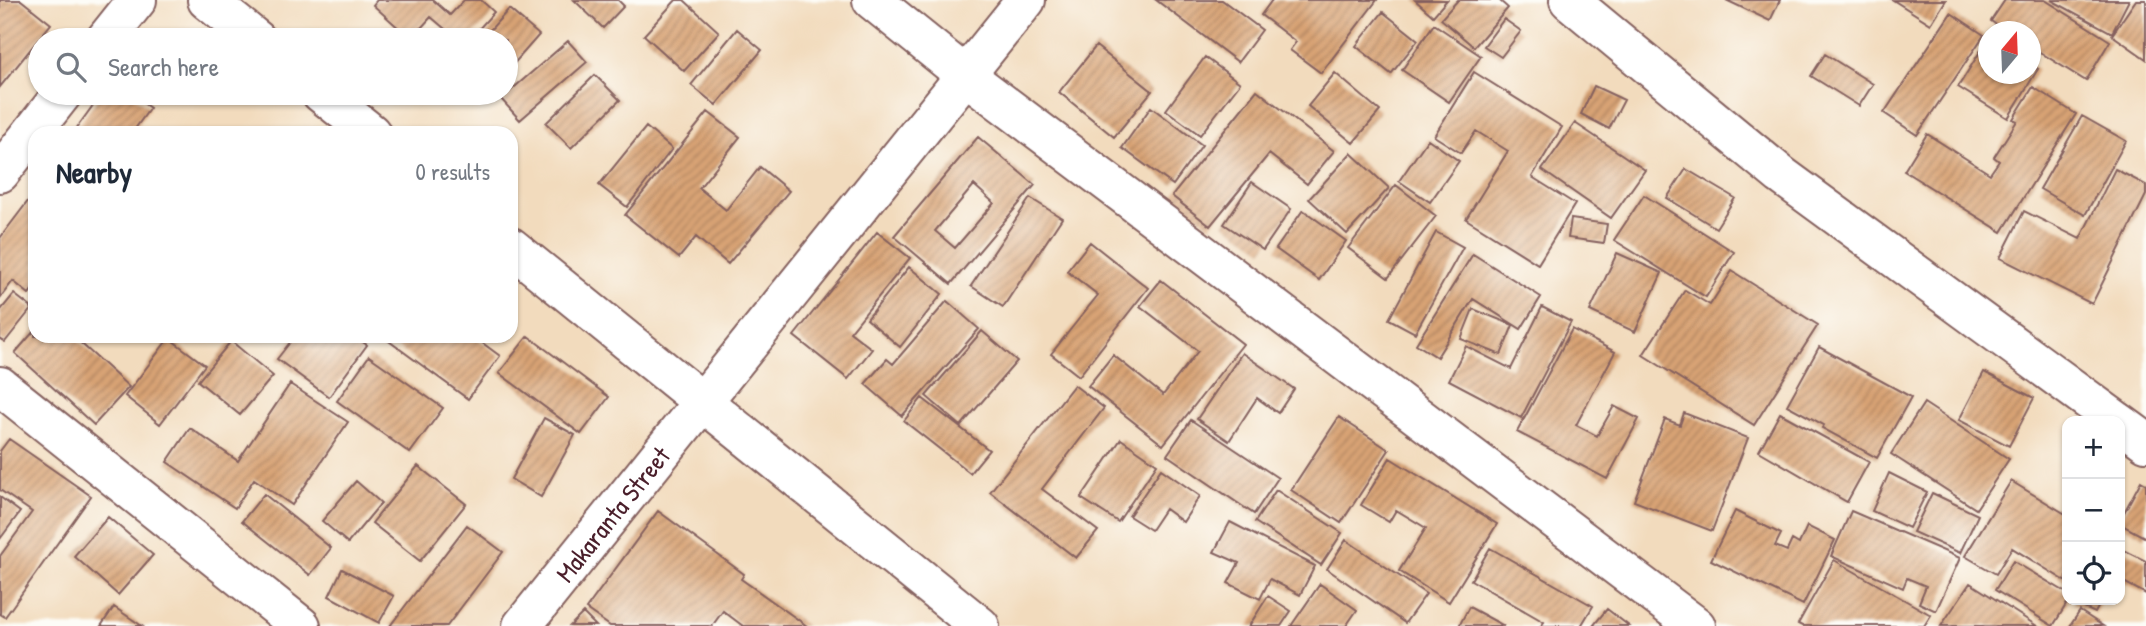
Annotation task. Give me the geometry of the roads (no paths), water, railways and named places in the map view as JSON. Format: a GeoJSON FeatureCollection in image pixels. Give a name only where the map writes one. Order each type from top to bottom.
{"type":"FeatureCollection","features":[{"type":"Feature","properties":{"kind":"street"},"geometry":{"type":"LineString","coordinates":[[115,28],[137,0]]}},
{"type":"Feature","properties":{"kind":"street"},"geometry":{"type":"LineString","coordinates":[[207,0],[242,28]]}},
{"type":"Feature","properties":{"kind":"street"},"geometry":{"type":"LineString","coordinates":[[872,0],[965,75],[1696,626]]}},
{"type":"Feature","properties":{"kind":"street","name":"Makaranta Street"},"geometry":{"type":"LineString","coordinates":[[522,626],[1026,0]]}},
{"type":"Feature","properties":{"kind":"street"},"geometry":{"type":"LineString","coordinates":[[1569,0],[1781,175],[2110,416]]}},
{"type":"Feature","properties":{"kind":"street"},"geometry":{"type":"LineString","coordinates":[[37,126],[54,105]]}},
{"type":"Feature","properties":{"kind":"street"},"geometry":{"type":"LineString","coordinates":[[336,105],[361,126]]}},
{"type":"Feature","properties":{"kind":"street"},"geometry":{"type":"LineString","coordinates":[[0,173],[28,137]]}},
{"type":"Feature","properties":{"kind":"street"},"geometry":{"type":"LineString","coordinates":[[518,253],[980,626]]}},
{"type":"Feature","properties":{"kind":"street"},"geometry":{"type":"LineString","coordinates":[[0,386],[301,626]]}},
{"type":"Feature","properties":{"kind":"street"},"geometry":{"type":"LineString","coordinates":[[2125,427],[2146,442]]}}]}
